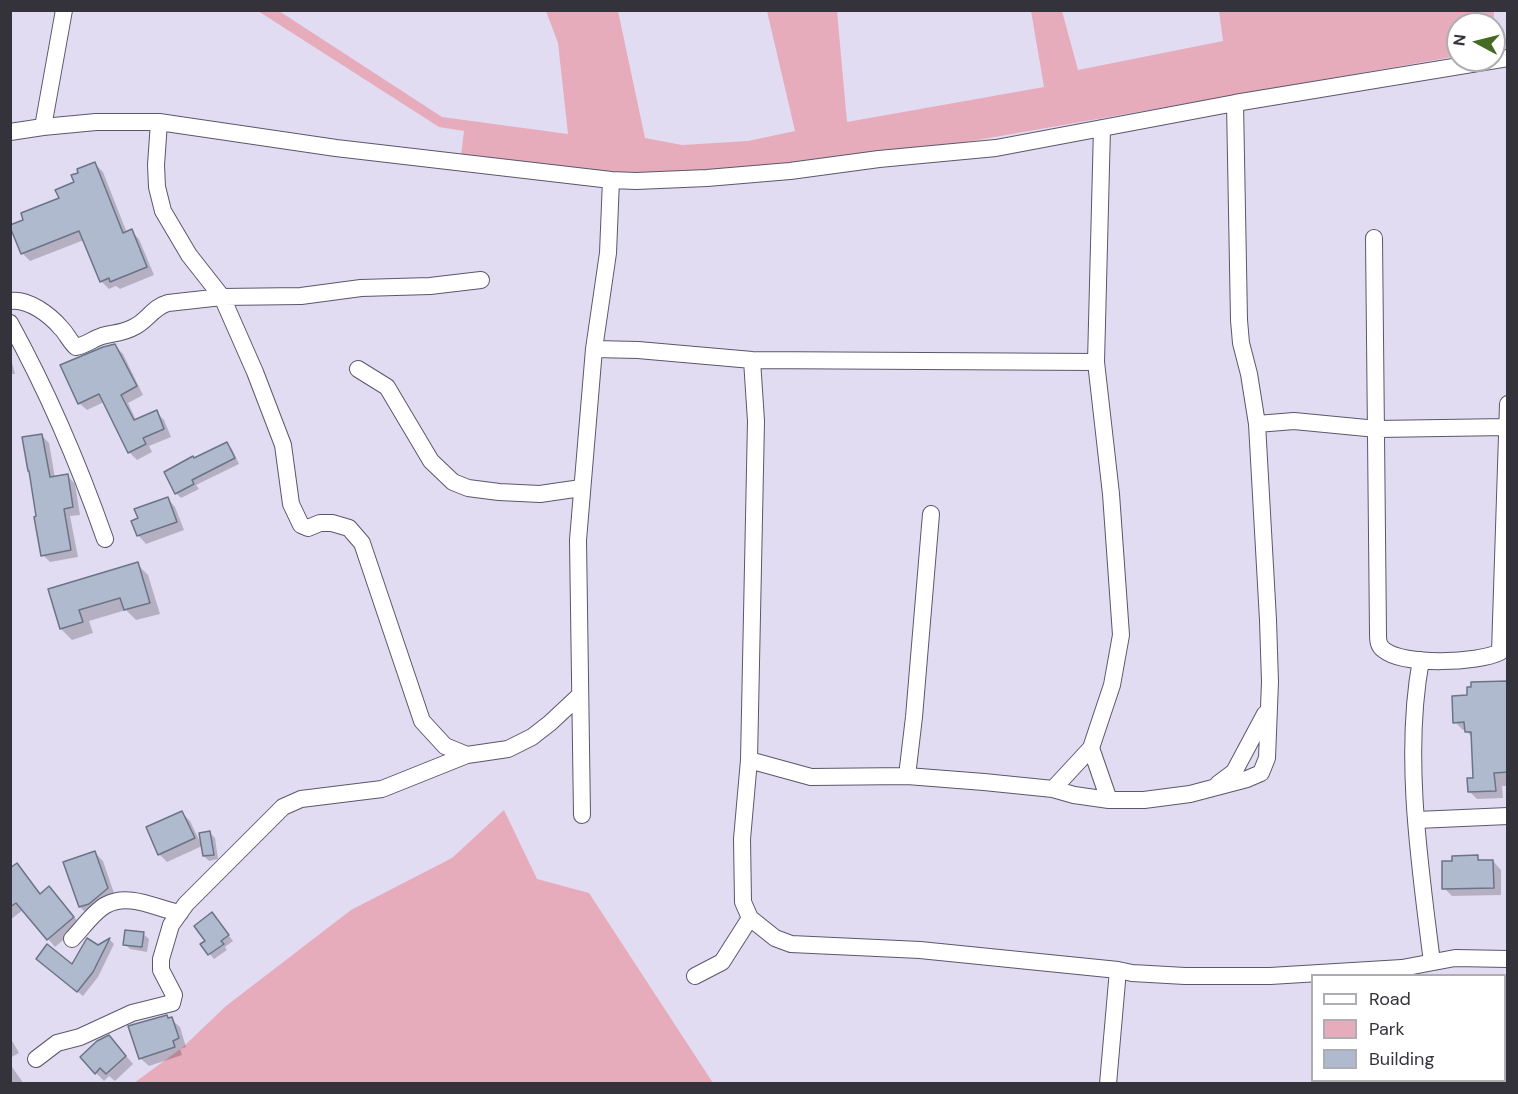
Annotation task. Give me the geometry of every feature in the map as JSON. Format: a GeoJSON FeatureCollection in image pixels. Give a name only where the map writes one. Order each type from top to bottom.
{"type":"FeatureCollection","features":[{"type":"Feature","properties":{"kind":"street"},"geometry":{"type":"LineString","coordinates":[[43,127],[64,10]]}},
{"type":"Feature","properties":{"kind":"street"},"geometry":{"type":"LineString","coordinates":[[10,132],[96,122],[159,122],[418,158],[636,182],[790,171],[879,159],[996,148],[1235,103],[1508,58]]}},
{"type":"Feature","properties":{"kind":"street"},"geometry":{"type":"LineString","coordinates":[[749,760],[811,777],[907,776],[1053,789],[1074,795],[1109,800],[1144,800],[1210,789],[1261,774],[1267,758],[1270,682],[1268,620],[1257,424],[1249,374],[1241,343],[1239,320],[1235,103]]}},
{"type":"Feature","properties":{"kind":"street"},"geometry":{"type":"LineString","coordinates":[[159,122],[156,165],[157,187],[163,211],[189,255],[222,297],[255,372],[280,437],[291,504],[301,525],[308,528],[320,523],[332,523],[349,528],[357,536],[362,543],[422,721],[446,746],[467,755]]}},
{"type":"Feature","properties":{"kind":"street"},"geometry":{"type":"LineString","coordinates":[[1053,789],[1091,748],[1112,686],[1121,635],[1111,494],[1096,362],[1102,128]]}},
{"type":"Feature","properties":{"kind":"street"},"geometry":{"type":"LineString","coordinates":[[582,815],[578,540],[594,349],[608,253],[611,180]]}},
{"type":"Feature","properties":{"kind":"street"},"geometry":{"type":"LineString","coordinates":[[1374,238],[1379,645],[1384,651],[1402,658],[1420,660],[1481,659],[1500,652],[1508,404]]}},
{"type":"Feature","properties":{"kind":"street"},"geometry":{"type":"LineString","coordinates":[[10,301],[17,300],[33,306],[60,326],[76,347],[86,345],[100,336],[120,333],[136,327],[160,306],[222,297],[301,296],[361,288],[430,286],[481,280]]}},
{"type":"Feature","properties":{"kind":"street"},"geometry":{"type":"LineString","coordinates":[[10,323],[30,359],[87,488],[105,539]]}},
{"type":"Feature","properties":{"kind":"street"},"geometry":{"type":"LineString","coordinates":[[594,349],[638,350],[752,360],[1096,362]]}},
{"type":"Feature","properties":{"kind":"street"},"geometry":{"type":"LineString","coordinates":[[752,360],[756,422],[749,760],[742,839],[743,902],[750,918],[775,938],[791,945],[920,950],[1118,969],[1132,973],[1185,976],[1270,976],[1402,968],[1476,957],[1508,959]]}},
{"type":"Feature","properties":{"kind":"street"},"geometry":{"type":"LineString","coordinates":[[358,369],[387,387],[431,461],[453,482],[468,488],[530,494],[582,488]]}},
{"type":"Feature","properties":{"kind":"street"},"geometry":{"type":"LineString","coordinates":[[1257,424],[1294,421],[1377,429],[1507,427]]}},
{"type":"Feature","properties":{"kind":"street"},"geometry":{"type":"LineString","coordinates":[[907,776],[931,514]]}},
{"type":"Feature","properties":{"kind":"street"},"geometry":{"type":"LineString","coordinates":[[1420,660],[1413,749],[1414,798],[1432,962]]}},
{"type":"Feature","properties":{"kind":"street"},"geometry":{"type":"LineString","coordinates":[[36,1059],[57,1044],[80,1037],[132,1013],[172,1003],[174,995],[162,970],[161,959],[169,932],[186,904],[283,807],[301,800],[382,789],[467,755],[508,749],[532,737],[580,695]]}},
{"type":"Feature","properties":{"kind":"street"},"geometry":{"type":"LineString","coordinates":[[1210,789],[1234,772],[1268,711]]}},
{"type":"Feature","properties":{"kind":"street"},"geometry":{"type":"LineString","coordinates":[[1091,748],[1109,800]]}},
{"type":"Feature","properties":{"kind":"street"},"geometry":{"type":"LineString","coordinates":[[1417,820],[1508,816]]}},
{"type":"Feature","properties":{"kind":"street"},"geometry":{"type":"LineString","coordinates":[[72,939],[106,905],[119,902],[140,902],[180,914]]}},
{"type":"Feature","properties":{"kind":"street"},"geometry":{"type":"LineString","coordinates":[[695,976],[722,962],[750,918]]}},
{"type":"Feature","properties":{"kind":"street"},"geometry":{"type":"LineString","coordinates":[[1108,1083],[1118,969]]}},
{"type":"Feature","properties":{"kind":"green space"},"geometry":{"type":"Polygon","coordinates":[[[258,11],[279,11],[442,117],[568,134],[558,43],[546,11],[618,11],[645,138],[682,145],[748,141],[795,131],[767,11],[837,11],[847,122],[1044,87],[1031,11],[1062,11],[1078,70],[1223,41],[1219,11],[1494,11],[1446,12],[1446,58],[966,142],[732,171],[612,173],[461,155],[464,131],[439,127],[258,11]]]}},
{"type":"Feature","properties":{"kind":"green space"},"geometry":{"type":"Polygon","coordinates":[[[504,810],[537,879],[589,893],[713,1083],[134,1083],[183,1047],[226,1006],[351,910],[452,858],[504,810]]]}},
{"type":"Feature","properties":{"kind":"building"},"geometry":{"type":"Polygon","coordinates":[[[95,162],[123,233],[132,229],[147,267],[110,282],[109,278],[100,282],[79,231],[21,254],[10,227],[23,220],[21,213],[59,198],[55,190],[74,182],[71,175],[78,173],[77,169],[95,162]]]}},
{"type":"Feature","properties":{"kind":"building"},"geometry":{"type":"Polygon","coordinates":[[[115,344],[137,386],[121,395],[134,420],[157,410],[164,429],[143,438],[146,444],[128,453],[99,394],[78,404],[60,365],[115,344]]]}},
{"type":"Feature","properties":{"kind":"building"},"geometry":{"type":"Polygon","coordinates":[[[42,434],[50,477],[68,474],[73,507],[64,509],[71,550],[41,556],[22,437],[42,434]]]}},
{"type":"Feature","properties":{"kind":"building"},"geometry":{"type":"Polygon","coordinates":[[[227,442],[235,458],[192,480],[194,484],[175,494],[164,472],[193,456],[194,458],[227,442]]]}},
{"type":"Feature","properties":{"kind":"building"},"geometry":{"type":"Polygon","coordinates":[[[168,497],[177,522],[137,536],[131,521],[138,518],[134,509],[168,497]]]}},
{"type":"Feature","properties":{"kind":"building"},"geometry":{"type":"Polygon","coordinates":[[[138,562],[150,603],[124,610],[120,598],[79,610],[83,622],[60,629],[48,589],[138,562]]]}},
{"type":"Feature","properties":{"kind":"building"},"geometry":{"type":"Polygon","coordinates":[[[1508,681],[1508,772],[1494,773],[1496,791],[1468,792],[1467,778],[1473,778],[1471,732],[1465,732],[1464,722],[1453,723],[1452,696],[1467,695],[1467,687],[1471,687],[1471,682],[1508,681]]]}},
{"type":"Feature","properties":{"kind":"building"},"geometry":{"type":"Polygon","coordinates":[[[182,811],[195,838],[158,855],[146,827],[182,811]]]}},
{"type":"Feature","properties":{"kind":"building"},"geometry":{"type":"Polygon","coordinates":[[[210,831],[214,855],[203,856],[199,833],[210,831]]]}},
{"type":"Feature","properties":{"kind":"building"},"geometry":{"type":"Polygon","coordinates":[[[95,851],[108,888],[89,904],[79,907],[63,862],[95,851]]]}},
{"type":"Feature","properties":{"kind":"building"},"geometry":{"type":"Polygon","coordinates":[[[1478,855],[1478,860],[1493,860],[1494,888],[1442,889],[1442,861],[1452,861],[1452,856],[1478,855]]]}},
{"type":"Feature","properties":{"kind":"building"},"geometry":{"type":"Polygon","coordinates":[[[17,863],[40,894],[49,886],[74,917],[47,940],[16,903],[10,907],[10,868],[17,863]]]}},
{"type":"Feature","properties":{"kind":"building"},"geometry":{"type":"Polygon","coordinates":[[[212,912],[229,935],[221,941],[224,944],[208,955],[200,944],[205,941],[194,926],[212,912]]]}},
{"type":"Feature","properties":{"kind":"building"},"geometry":{"type":"Polygon","coordinates":[[[125,930],[144,932],[142,947],[123,945],[125,930]]]}},
{"type":"Feature","properties":{"kind":"building"},"geometry":{"type":"Polygon","coordinates":[[[87,938],[98,945],[110,938],[93,972],[77,992],[36,959],[47,944],[72,964],[87,938]]]}},
{"type":"Feature","properties":{"kind":"building"},"geometry":{"type":"Polygon","coordinates":[[[167,1015],[168,1018],[172,1017],[179,1038],[173,1041],[175,1047],[139,1059],[128,1026],[167,1015]]]}},
{"type":"Feature","properties":{"kind":"building"},"geometry":{"type":"Polygon","coordinates":[[[109,1035],[126,1056],[106,1074],[100,1068],[95,1074],[80,1057],[97,1041],[109,1035]]]}}]}
